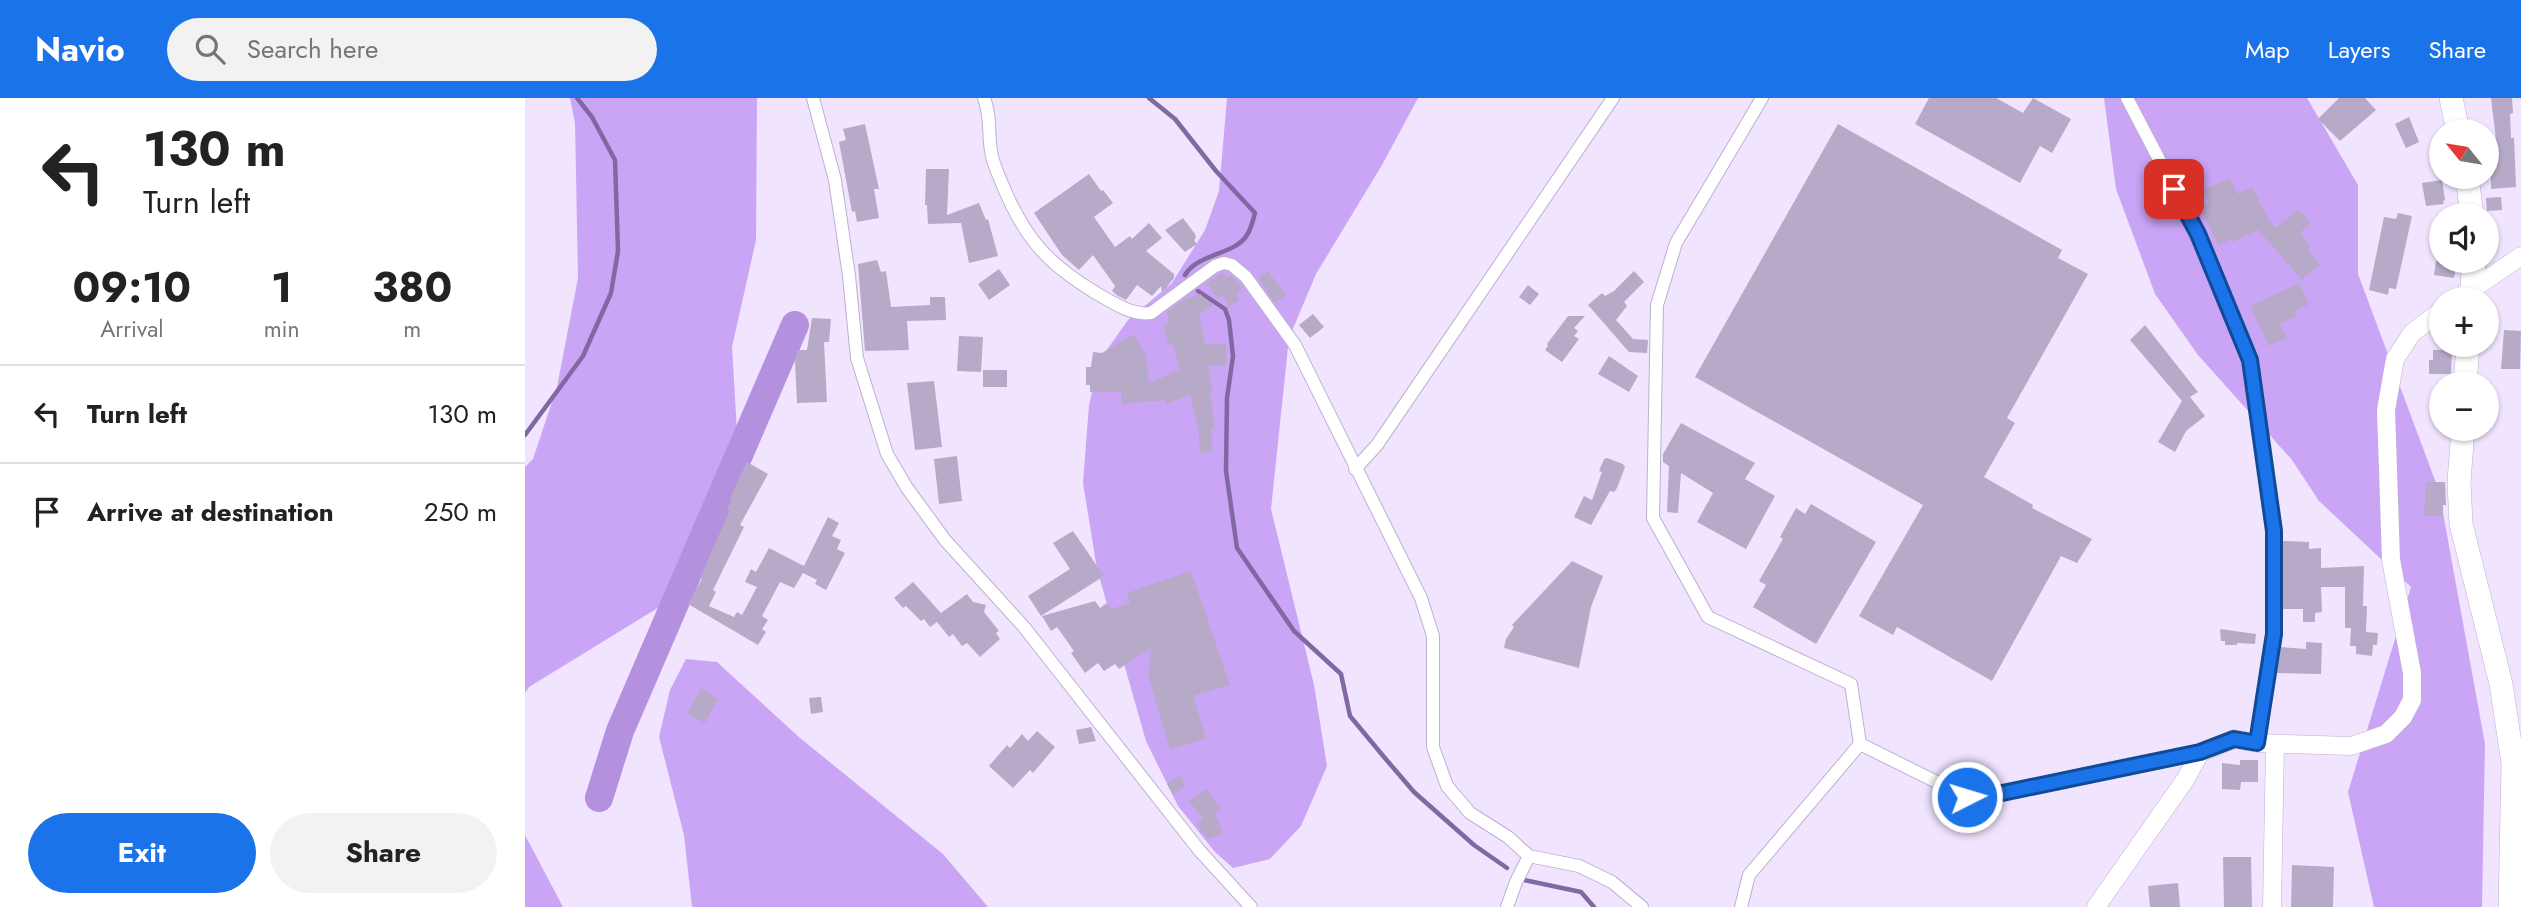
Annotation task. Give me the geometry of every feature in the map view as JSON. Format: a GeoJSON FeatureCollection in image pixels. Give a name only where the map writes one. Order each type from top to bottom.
{"type":"FeatureCollection","features":[{"type":"Feature","properties":{"kind":"highway"},"geometry":{"type":"LineString","coordinates":[[2451,98],[2455,119]]}},
{"type":"Feature","properties":{"kind":"highway"},"geometry":{"type":"LineString","coordinates":[[2462,441],[2459,482],[2461,524],[2501,684],[2513,763],[2510,907]]}},
{"type":"Feature","properties":{"kind":"street"},"geometry":{"type":"LineString","coordinates":[[813,98],[835,180],[849,276],[857,358],[887,454],[907,488],[945,540],[1024,627],[1199,850],[1251,907]]}},
{"type":"Feature","properties":{"kind":"street"},"geometry":{"type":"LineString","coordinates":[[984,98],[990,114],[992,159],[1016,217],[1035,246],[1070,277],[1118,306],[1144,314],[1151,313],[1215,266],[1224,263],[1232,265],[1246,277],[1295,345],[1421,598],[1433,636],[1433,747],[1447,786],[1470,813],[1508,837],[1529,856],[1579,866],[1612,882],[1641,907]]}},
{"type":"Feature","properties":{"kind":"street"},"geometry":{"type":"LineString","coordinates":[[1355,469],[1377,445],[1613,98]]}},
{"type":"Feature","properties":{"kind":"street"},"geometry":{"type":"LineString","coordinates":[[1762,98],[1676,243],[1657,304],[1653,518],[1708,617],[1851,684],[1860,744]]}},
{"type":"Feature","properties":{"kind":"street"},"geometry":{"type":"LineString","coordinates":[[2127,98],[2198,234],[2250,360],[2274,531],[2274,634],[2257,743]]}},
{"type":"Feature","properties":{"kind":"street"},"geometry":{"type":"LineString","coordinates":[[2479,287],[2521,256]]}},
{"type":"Feature","properties":{"kind":"street"},"geometry":{"type":"LineString","coordinates":[[1860,744],[1967,797],[1983,797],[2200,752],[2234,739],[2257,743],[2351,746],[2386,734],[2403,717],[2411,699],[2412,673],[2391,560],[2386,410],[2395,359],[2412,333],[2429,320]]}},
{"type":"Feature","properties":{"kind":"street"},"geometry":{"type":"LineString","coordinates":[[1741,907],[1749,875],[1860,744]]}},
{"type":"Feature","properties":{"kind":"street"},"geometry":{"type":"LineString","coordinates":[[2272,907],[2275,744]]}},
{"type":"Feature","properties":{"kind":"street"},"geometry":{"type":"LineString","coordinates":[[2096,907],[2185,780],[2200,752]]}},
{"type":"Feature","properties":{"kind":"street"},"geometry":{"type":"LineString","coordinates":[[1507,907],[1529,856]]}},
{"type":"Feature","properties":{"kind":"shaded area"},"geometry":{"type":"Polygon","coordinates":[[[570,98],[757,98],[756,240],[732,347],[739,466],[714,538],[687,590],[529,687],[525,693],[525,467],[533,459],[557,387],[578,278],[575,123],[570,98]]]}},
{"type":"Feature","properties":{"kind":"shaded area"},"geometry":{"type":"Polygon","coordinates":[[[1227,98],[1418,98],[1382,165],[1316,274],[1289,338],[1271,509],[1314,685],[1327,766],[1301,826],[1270,859],[1233,868],[1215,852],[1178,806],[1146,741],[1097,569],[1083,483],[1089,405],[1099,361],[1128,320],[1172,283],[1205,230],[1219,191],[1227,98]]]}},
{"type":"Feature","properties":{"kind":"shaded area"},"geometry":{"type":"Polygon","coordinates":[[[2104,98],[2307,98],[2358,185],[2358,274],[2439,491],[2485,744],[2482,907],[2374,907],[2348,792],[2411,587],[2319,501],[2292,460],[2198,355],[2155,294],[2116,189],[2104,98]]]}},
{"type":"Feature","properties":{"kind":"shaded area"},"geometry":{"type":"Polygon","coordinates":[[[686,659],[717,662],[800,738],[943,854],[988,907],[692,907],[684,835],[659,737],[670,690],[686,659]]]}},
{"type":"Feature","properties":{"kind":"shaded area"},"geometry":{"type":"Polygon","coordinates":[[[525,835],[563,907],[525,907],[525,835]]]}},
{"type":"Feature","properties":{"kind":"building"},"geometry":{"type":"Polygon","coordinates":[[[1929,98],[1996,98],[2023,113],[2033,98],[2071,119],[2052,153],[2040,146],[2020,183],[1915,124],[1929,98]]]}},
{"type":"Feature","properties":{"kind":"building"},"geometry":{"type":"Polygon","coordinates":[[[2339,98],[2365,98],[2376,110],[2340,141],[2318,119],[2339,98]]]}},
{"type":"Feature","properties":{"kind":"building"},"geometry":{"type":"Polygon","coordinates":[[[2491,98],[2512,98],[2511,138],[2514,138],[2516,187],[2499,188],[2499,119],[2494,119],[2491,98]]]}},
{"type":"Feature","properties":{"kind":"building"},"geometry":{"type":"Polygon","coordinates":[[[2409,117],[2419,142],[2406,148],[2395,124],[2409,117]]]}},
{"type":"Feature","properties":{"kind":"building"},"geometry":{"type":"Polygon","coordinates":[[[865,124],[879,189],[874,189],[879,218],[857,222],[855,211],[852,212],[839,142],[846,140],[843,129],[865,124]]]}},
{"type":"Feature","properties":{"kind":"building"},"geometry":{"type":"Polygon","coordinates":[[[1838,124],[2062,250],[2058,258],[2088,274],[2007,418],[2015,423],[1984,477],[2033,505],[2032,508],[2092,539],[2077,563],[2061,556],[1992,681],[1897,627],[1893,635],[1859,616],[1923,505],[1695,377],[1838,124]]]}},
{"type":"Feature","properties":{"kind":"building"},"geometry":{"type":"Polygon","coordinates":[[[926,169],[949,169],[947,215],[979,203],[986,220],[988,219],[998,256],[969,263],[961,223],[928,224],[925,205],[926,169]]]}},
{"type":"Feature","properties":{"kind":"building"},"geometry":{"type":"Polygon","coordinates":[[[1089,174],[1113,203],[1094,217],[1115,247],[1130,236],[1132,239],[1149,223],[1162,238],[1146,251],[1174,274],[1174,278],[1162,293],[1161,286],[1152,296],[1137,285],[1126,300],[1118,296],[1112,291],[1115,286],[1093,255],[1079,270],[1062,255],[1034,213],[1089,174]]]}},
{"type":"Feature","properties":{"kind":"building"},"geometry":{"type":"Polygon","coordinates":[[[2230,178],[2238,194],[2252,187],[2267,217],[2276,228],[2298,209],[2311,223],[2300,233],[2311,247],[2308,250],[2320,264],[2302,280],[2258,230],[2233,242],[2231,239],[2218,245],[2200,207],[2209,203],[2203,190],[2230,178]]]}},
{"type":"Feature","properties":{"kind":"building"},"geometry":{"type":"Polygon","coordinates":[[[2429,182],[2429,189],[2443,189],[2444,203],[2429,203],[2426,206],[2422,183],[2429,182]]]}},
{"type":"Feature","properties":{"kind":"building"},"geometry":{"type":"Polygon","coordinates":[[[2501,197],[2502,210],[2499,210],[2499,203],[2486,203],[2486,198],[2501,197]]]}},
{"type":"Feature","properties":{"kind":"building"},"geometry":{"type":"Polygon","coordinates":[[[2398,213],[2412,216],[2396,289],[2389,288],[2388,295],[2369,290],[2384,217],[2396,219],[2398,213]]]}},
{"type":"Feature","properties":{"kind":"building"},"geometry":{"type":"Polygon","coordinates":[[[1183,218],[1195,234],[1194,240],[1197,244],[1185,252],[1165,230],[1183,218]]]}},
{"type":"Feature","properties":{"kind":"building"},"geometry":{"type":"Polygon","coordinates":[[[877,260],[881,272],[886,271],[891,307],[930,305],[930,297],[945,297],[946,320],[907,321],[909,350],[865,351],[858,264],[877,260]]]}},
{"type":"Feature","properties":{"kind":"building"},"geometry":{"type":"Polygon","coordinates":[[[999,269],[1010,285],[989,300],[978,284],[999,269]]]}},
{"type":"Feature","properties":{"kind":"building"},"geometry":{"type":"Polygon","coordinates":[[[1268,271],[1286,295],[1275,303],[1258,278],[1268,271]]]}},
{"type":"Feature","properties":{"kind":"building"},"geometry":{"type":"Polygon","coordinates":[[[1634,271],[1644,282],[1624,302],[1627,306],[1616,320],[1633,339],[1648,340],[1647,353],[1629,352],[1588,305],[1602,293],[1605,296],[1614,291],[1634,271]]]}},
{"type":"Feature","properties":{"kind":"building"},"geometry":{"type":"Polygon","coordinates":[[[1222,273],[1228,278],[1230,275],[1242,287],[1236,295],[1239,300],[1229,307],[1222,295],[1218,299],[1207,283],[1222,273]]]}},
{"type":"Feature","properties":{"kind":"building"},"geometry":{"type":"Polygon","coordinates":[[[2434,273],[2455,273],[2454,278],[2434,273]]]}},
{"type":"Feature","properties":{"kind":"building"},"geometry":{"type":"Polygon","coordinates":[[[2299,283],[2309,304],[2294,311],[2296,316],[2280,324],[2287,338],[2269,346],[2250,306],[2299,283]]]}},
{"type":"Feature","properties":{"kind":"building"},"geometry":{"type":"Polygon","coordinates":[[[1528,285],[1539,294],[1530,305],[1519,297],[1528,285]]]}},
{"type":"Feature","properties":{"kind":"building"},"geometry":{"type":"Polygon","coordinates":[[[1200,294],[1213,305],[1199,315],[1205,344],[1226,344],[1227,365],[1208,365],[1213,392],[1210,393],[1215,429],[1211,429],[1213,452],[1200,453],[1198,428],[1190,394],[1166,404],[1165,400],[1122,404],[1121,392],[1090,392],[1090,385],[1086,385],[1086,367],[1091,367],[1093,352],[1102,353],[1133,334],[1146,355],[1149,383],[1179,370],[1173,344],[1168,345],[1163,325],[1169,324],[1167,312],[1182,301],[1200,294]]]}},
{"type":"Feature","properties":{"kind":"building"},"geometry":{"type":"Polygon","coordinates":[[[1313,314],[1324,327],[1310,338],[1299,325],[1313,314]]]}},
{"type":"Feature","properties":{"kind":"building"},"geometry":{"type":"Polygon","coordinates":[[[1568,316],[1585,316],[1574,328],[1578,331],[1574,336],[1579,339],[1562,362],[1545,350],[1568,316]]]}},
{"type":"Feature","properties":{"kind":"building"},"geometry":{"type":"Polygon","coordinates":[[[812,318],[831,319],[829,342],[824,342],[827,402],[797,403],[797,350],[807,350],[812,318]]]}},
{"type":"Feature","properties":{"kind":"building"},"geometry":{"type":"Polygon","coordinates":[[[2145,325],[2198,392],[2190,397],[2205,416],[2186,431],[2175,452],[2158,442],[2182,401],[2130,340],[2145,325]]]}},
{"type":"Feature","properties":{"kind":"building"},"geometry":{"type":"Polygon","coordinates":[[[2504,330],[2521,331],[2520,369],[2501,369],[2504,330]]]}},
{"type":"Feature","properties":{"kind":"building"},"geometry":{"type":"Polygon","coordinates":[[[959,336],[983,337],[981,372],[957,371],[959,336]]]}},
{"type":"Feature","properties":{"kind":"building"},"geometry":{"type":"Polygon","coordinates":[[[1609,356],[1638,376],[1629,392],[1598,374],[1609,356]]]}},
{"type":"Feature","properties":{"kind":"building"},"geometry":{"type":"Polygon","coordinates":[[[2433,357],[2452,357],[2451,371],[2429,371],[2429,360],[2433,360],[2433,357]]]}},
{"type":"Feature","properties":{"kind":"building"},"geometry":{"type":"Polygon","coordinates":[[[983,370],[1007,370],[1007,387],[983,387],[983,370]]]}},
{"type":"Feature","properties":{"kind":"building"},"geometry":{"type":"Polygon","coordinates":[[[934,381],[942,447],[915,450],[907,383],[934,381]]]}},
{"type":"Feature","properties":{"kind":"building"},"geometry":{"type":"Polygon","coordinates":[[[1681,423],[1755,463],[1745,479],[1775,496],[1746,549],[1697,522],[1713,493],[1681,473],[1678,513],[1667,512],[1669,466],[1663,462],[1663,454],[1681,423]]]}},
{"type":"Feature","properties":{"kind":"building"},"geometry":{"type":"Polygon","coordinates":[[[957,456],[962,501],[939,504],[934,459],[957,456]]]}},
{"type":"Feature","properties":{"kind":"building"},"geometry":{"type":"Polygon","coordinates":[[[1607,458],[1625,467],[1617,488],[1614,492],[1610,491],[1591,525],[1574,517],[1584,496],[1592,500],[1602,472],[1599,471],[1607,458]]]}},
{"type":"Feature","properties":{"kind":"building"},"geometry":{"type":"Polygon","coordinates":[[[747,462],[768,474],[740,525],[744,527],[713,590],[716,592],[709,606],[734,617],[737,612],[742,615],[757,587],[745,582],[751,569],[756,572],[769,548],[804,566],[828,517],[839,523],[832,536],[841,540],[837,549],[845,553],[826,590],[815,584],[817,580],[803,573],[794,588],[780,582],[762,616],[768,620],[762,629],[766,632],[758,645],[688,604],[702,579],[700,578],[730,510],[727,509],[732,499],[730,498],[747,462]]]}},
{"type":"Feature","properties":{"kind":"building"},"geometry":{"type":"Polygon","coordinates":[[[2426,482],[2445,482],[2446,505],[2443,505],[2443,516],[2424,516],[2426,482]]]}},
{"type":"Feature","properties":{"kind":"building"},"geometry":{"type":"Polygon","coordinates":[[[1811,504],[1876,542],[1816,644],[1753,607],[1766,585],[1759,581],[1783,539],[1780,537],[1796,508],[1805,514],[1811,504]]]}},
{"type":"Feature","properties":{"kind":"building"},"geometry":{"type":"Polygon","coordinates":[[[1073,531],[1104,576],[1041,616],[1028,596],[1070,569],[1053,543],[1073,531]]]}},
{"type":"Feature","properties":{"kind":"building"},"geometry":{"type":"Polygon","coordinates":[[[2283,541],[2309,542],[2309,549],[2321,548],[2321,568],[2364,566],[2363,606],[2367,606],[2366,632],[2378,633],[2372,656],[2356,654],[2356,646],[2350,646],[2351,628],[2345,628],[2345,587],[2321,587],[2322,612],[2315,613],[2315,622],[2303,622],[2303,609],[2283,609],[2283,541]]]}},
{"type":"Feature","properties":{"kind":"building"},"geometry":{"type":"Polygon","coordinates":[[[1572,561],[1603,576],[1591,607],[1579,668],[1504,648],[1514,627],[1512,625],[1572,561]]]}},
{"type":"Feature","properties":{"kind":"building"},"geometry":{"type":"Polygon","coordinates":[[[1191,571],[1230,685],[1193,696],[1206,738],[1170,750],[1148,675],[1151,648],[1119,669],[1115,664],[1104,671],[1098,663],[1085,673],[1057,627],[1051,631],[1042,616],[1095,601],[1100,608],[1107,603],[1111,609],[1130,603],[1127,593],[1191,571]]]}},
{"type":"Feature","properties":{"kind":"building"},"geometry":{"type":"Polygon","coordinates":[[[913,582],[941,613],[967,594],[973,602],[986,605],[984,612],[999,631],[996,633],[1000,639],[980,657],[967,643],[962,646],[953,634],[949,637],[937,622],[930,627],[924,619],[921,621],[894,598],[913,582]]]}},
{"type":"Feature","properties":{"kind":"building"},"geometry":{"type":"Polygon","coordinates":[[[2220,629],[2256,634],[2255,644],[2225,645],[2225,641],[2221,641],[2220,629]]]}},
{"type":"Feature","properties":{"kind":"building"},"geometry":{"type":"Polygon","coordinates":[[[2306,642],[2322,643],[2321,674],[2277,673],[2281,647],[2306,649],[2306,642]]]}},
{"type":"Feature","properties":{"kind":"building"},"geometry":{"type":"Polygon","coordinates":[[[701,688],[718,699],[705,723],[687,714],[701,688]]]}},
{"type":"Feature","properties":{"kind":"building"},"geometry":{"type":"Polygon","coordinates":[[[821,697],[823,712],[811,714],[809,698],[821,697]]]}},
{"type":"Feature","properties":{"kind":"building"},"geometry":{"type":"Polygon","coordinates":[[[1091,727],[1096,741],[1079,744],[1076,730],[1091,727]]]}},
{"type":"Feature","properties":{"kind":"building"},"geometry":{"type":"Polygon","coordinates":[[[1037,731],[1055,747],[1033,773],[1030,770],[1013,788],[989,766],[1007,745],[1010,748],[1022,734],[1028,741],[1037,731]]]}},
{"type":"Feature","properties":{"kind":"building"},"geometry":{"type":"Polygon","coordinates":[[[2240,760],[2258,760],[2258,782],[2241,782],[2240,790],[2222,789],[2222,763],[2240,765],[2240,760]]]}},
{"type":"Feature","properties":{"kind":"building"},"geometry":{"type":"Polygon","coordinates":[[[1180,776],[1186,785],[1173,795],[1167,784],[1180,776]]]}},
{"type":"Feature","properties":{"kind":"building"},"geometry":{"type":"Polygon","coordinates":[[[1206,789],[1221,808],[1215,812],[1223,834],[1208,839],[1196,824],[1203,819],[1189,801],[1206,789]]]}},
{"type":"Feature","properties":{"kind":"building"},"geometry":{"type":"Polygon","coordinates":[[[2223,857],[2251,857],[2252,907],[2224,907],[2223,857]]]}},
{"type":"Feature","properties":{"kind":"building"},"geometry":{"type":"Polygon","coordinates":[[[2292,865],[2334,867],[2333,907],[2291,907],[2292,865]]]}},
{"type":"Feature","properties":{"kind":"building"},"geometry":{"type":"Polygon","coordinates":[[[2178,883],[2180,907],[2150,907],[2148,886],[2178,883]]]}},
{"type":"Feature","properties":{"kind":"waterway"},"geometry":{"type":"LineString","coordinates":[[525,435],[583,356],[611,293],[618,251],[615,160],[592,117],[577,98]]}},
{"type":"Feature","properties":{"kind":"waterway"},"geometry":{"type":"LineString","coordinates":[[1149,98],[1175,119],[1216,171],[1255,213],[1250,230],[1241,242],[1198,262],[1185,275]]}},
{"type":"Feature","properties":{"kind":"waterway"},"geometry":{"type":"LineString","coordinates":[[1198,291],[1225,309],[1229,320],[1233,356],[1227,398],[1226,471],[1237,548],[1294,631],[1341,674],[1350,716],[1384,757],[1414,792],[1474,845],[1507,868]]}},
{"type":"Feature","properties":{"kind":"waterway"},"geometry":{"type":"LineString","coordinates":[[599,798],[620,731],[795,325]]}},
{"type":"Feature","properties":{"kind":"waterway"},"geometry":{"type":"LineString","coordinates":[[1524,880],[1581,892],[1594,907]]}},
{"type":"Feature","properties":{"kind":"route"},"geometry":{"type":"LineString","coordinates":[[1967,797],[1983,797],[2200,752],[2234,739],[2257,743],[2274,634],[2274,531],[2250,360],[2198,234],[2174,189]]}}]}
